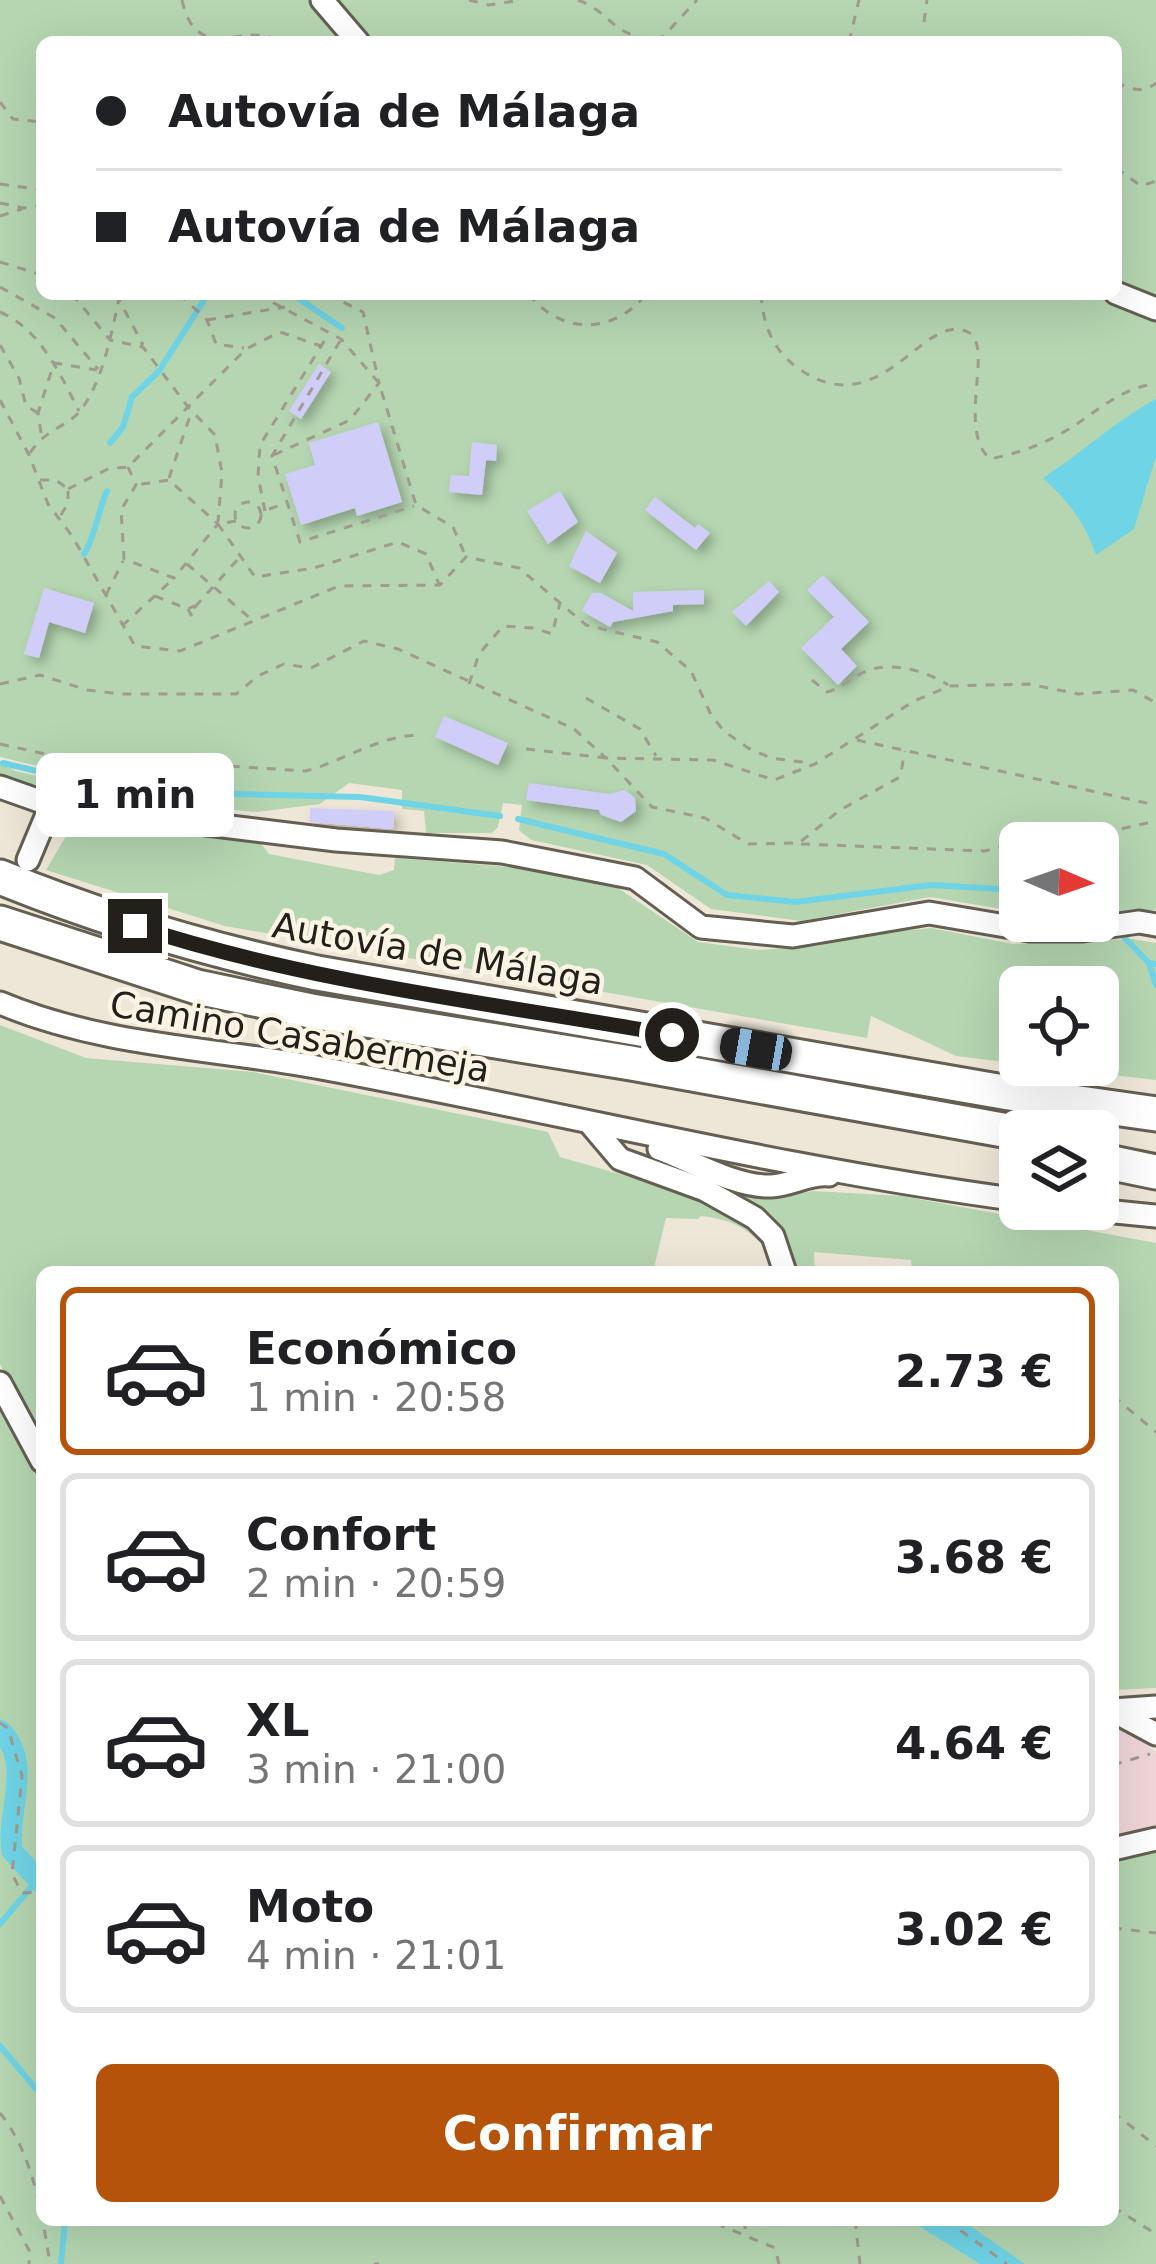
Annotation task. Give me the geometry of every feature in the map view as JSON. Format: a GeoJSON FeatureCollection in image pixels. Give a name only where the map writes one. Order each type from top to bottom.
{"type":"FeatureCollection","features":[{"type":"Feature","properties":{"kind":"highway","name":"Autovía de Málaga"},"geometry":{"type":"LineString","coordinates":[[14,868],[61,902],[208,950],[337,977],[1156,1114]]}},
{"type":"Feature","properties":{"kind":"highway","name":"Autovía de Málaga"},"geometry":{"type":"LineString","coordinates":[[0,922],[197,987],[311,1011],[999,1130]]}},
{"type":"Feature","properties":{"kind":"highway"},"geometry":{"type":"LineString","coordinates":[[1119,1146],[1156,1150]]}},
{"type":"Feature","properties":{"kind":"highway"},"geometry":{"type":"LineString","coordinates":[[1119,1164],[1156,1172]]}},
{"type":"Feature","properties":{"kind":"street"},"geometry":{"type":"LineString","coordinates":[[322,0],[353,36]]}},
{"type":"Feature","properties":{"kind":"street"},"geometry":{"type":"LineString","coordinates":[[1122,296],[1156,310]]}},
{"type":"Feature","properties":{"kind":"street"},"geometry":{"type":"LineString","coordinates":[[0,787],[51,805],[336,840],[502,851],[635,878],[701,927],[793,936],[929,914],[1029,930],[1148,924]]}},
{"type":"Feature","properties":{"kind":"street"},"geometry":{"type":"LineString","coordinates":[[14,868],[51,805]]}},
{"type":"Feature","properties":{"kind":"street","name":"Camino Casabermeja"},"geometry":{"type":"LineString","coordinates":[[0,1003],[96,1035],[320,1067],[592,1126],[754,1184],[786,1184],[815,1174],[862,1178],[864,1173],[999,1196]]}},
{"type":"Feature","properties":{"kind":"street"},"geometry":{"type":"LineString","coordinates":[[592,1126],[620,1159],[705,1190],[755,1218],[772,1236],[783,1266]]}},
{"type":"Feature","properties":{"kind":"street"},"geometry":{"type":"LineString","coordinates":[[1119,1212],[1156,1216]]}},
{"type":"Feature","properties":{"kind":"street"},"geometry":{"type":"LineString","coordinates":[[0,1383],[36,1450]]}},
{"type":"Feature","properties":{"kind":"street"},"geometry":{"type":"LineString","coordinates":[[1119,1710],[1156,1706]]}},
{"type":"Feature","properties":{"kind":"street"},"geometry":{"type":"LineString","coordinates":[[1119,1714],[1156,1734]]}},
{"type":"Feature","properties":{"kind":"street"},"geometry":{"type":"LineString","coordinates":[[1119,1848],[1156,1839]]}},
{"type":"Feature","properties":{"kind":"path"},"geometry":{"type":"LineString","coordinates":[[182,0],[186,16],[200,34],[208,36]]}},
{"type":"Feature","properties":{"kind":"path"},"geometry":{"type":"LineString","coordinates":[[469,0],[489,5],[521,0]]}},
{"type":"Feature","properties":{"kind":"path"},"geometry":{"type":"LineString","coordinates":[[578,0],[631,36]]}},
{"type":"Feature","properties":{"kind":"path"},"geometry":{"type":"LineString","coordinates":[[665,36],[697,0]]}},
{"type":"Feature","properties":{"kind":"path"},"geometry":{"type":"LineString","coordinates":[[850,36],[859,0]]}},
{"type":"Feature","properties":{"kind":"path"},"geometry":{"type":"LineString","coordinates":[[924,22],[927,0]]}},
{"type":"Feature","properties":{"kind":"path"},"geometry":{"type":"LineString","coordinates":[[1122,85],[1131,90],[1156,82]]}},
{"type":"Feature","properties":{"kind":"path"},"geometry":{"type":"LineString","coordinates":[[0,101],[13,119],[36,121]]}},
{"type":"Feature","properties":{"kind":"path"},"geometry":{"type":"LineString","coordinates":[[1122,172],[1141,186],[1156,181]]}},
{"type":"Feature","properties":{"kind":"path"},"geometry":{"type":"LineString","coordinates":[[0,184],[36,189]]}},
{"type":"Feature","properties":{"kind":"path"},"geometry":{"type":"LineString","coordinates":[[0,203],[24,208]]}},
{"type":"Feature","properties":{"kind":"path"},"geometry":{"type":"LineString","coordinates":[[0,216],[36,206]]}},
{"type":"Feature","properties":{"kind":"path"},"geometry":{"type":"LineString","coordinates":[[0,262],[36,272]]}},
{"type":"Feature","properties":{"kind":"path"},"geometry":{"type":"LineString","coordinates":[[0,287],[55,318],[99,370]]}},
{"type":"Feature","properties":{"kind":"path"},"geometry":{"type":"LineString","coordinates":[[77,300],[110,340],[143,347]]}},
{"type":"Feature","properties":{"kind":"path"},"geometry":{"type":"LineString","coordinates":[[29,455],[41,436],[80,412],[110,340],[115,300]]}},
{"type":"Feature","properties":{"kind":"path"},"geometry":{"type":"LineString","coordinates":[[117,300],[143,347],[215,435],[222,473],[218,524],[174,578],[122,626]]}},
{"type":"Feature","properties":{"kind":"path"},"geometry":{"type":"LineString","coordinates":[[186,300],[207,320],[216,344],[246,349]]}},
{"type":"Feature","properties":{"kind":"path"},"geometry":{"type":"LineString","coordinates":[[270,300],[341,339],[379,383]]}},
{"type":"Feature","properties":{"kind":"path"},"geometry":{"type":"LineString","coordinates":[[339,300],[362,312],[416,506],[452,526],[466,557]]}},
{"type":"Feature","properties":{"kind":"path"},"geometry":{"type":"LineString","coordinates":[[534,300],[557,319],[585,328],[635,309],[642,300]]}},
{"type":"Feature","properties":{"kind":"path"},"geometry":{"type":"LineString","coordinates":[[762,300],[767,331],[782,355],[801,370],[848,386],[872,381],[932,337],[970,332],[980,354],[974,381],[975,430],[978,449],[990,459],[1016,454],[1063,433],[1120,395],[1156,384]]}},
{"type":"Feature","properties":{"kind":"path"},"geometry":{"type":"LineString","coordinates":[[207,320],[287,307]]}},
{"type":"Feature","properties":{"kind":"path"},"geometry":{"type":"LineString","coordinates":[[0,312],[18,320],[54,363],[80,412]]}},
{"type":"Feature","properties":{"kind":"path"},"geometry":{"type":"LineString","coordinates":[[68,489],[108,469],[128,467],[246,349],[280,332],[321,346]]}},
{"type":"Feature","properties":{"kind":"path"},"geometry":{"type":"LineString","coordinates":[[263,511],[255,503],[244,502],[236,509],[236,520],[244,528],[259,523],[263,511],[260,445],[329,332]]}},
{"type":"Feature","properties":{"kind":"path"},"geometry":{"type":"LineString","coordinates":[[341,339],[272,456],[300,542],[416,506]]}},
{"type":"Feature","properties":{"kind":"path"},"geometry":{"type":"LineString","coordinates":[[0,345],[19,378],[26,406],[38,413]]}},
{"type":"Feature","properties":{"kind":"path"},"geometry":{"type":"LineString","coordinates":[[54,363],[99,370]]}},
{"type":"Feature","properties":{"kind":"path"},"geometry":{"type":"LineString","coordinates":[[41,436],[38,413],[54,363]]}},
{"type":"Feature","properties":{"kind":"path"},"geometry":{"type":"LineString","coordinates":[[272,456],[350,420],[379,383]]}},
{"type":"Feature","properties":{"kind":"path"},"geometry":{"type":"LineString","coordinates":[[0,400],[48,505],[72,536],[135,646],[180,650],[339,586],[440,585],[466,557]]}},
{"type":"Feature","properties":{"kind":"path"},"geometry":{"type":"LineString","coordinates":[[169,480],[190,409]]}},
{"type":"Feature","properties":{"kind":"path"},"geometry":{"type":"LineString","coordinates":[[0,419],[8,418]]}},
{"type":"Feature","properties":{"kind":"path"},"geometry":{"type":"LineString","coordinates":[[128,467],[136,485]]}},
{"type":"Feature","properties":{"kind":"path"},"geometry":{"type":"LineString","coordinates":[[38,480],[56,480],[68,489]]}},
{"type":"Feature","properties":{"kind":"path"},"geometry":{"type":"LineString","coordinates":[[136,485],[169,480]]}},
{"type":"Feature","properties":{"kind":"path"},"geometry":{"type":"LineString","coordinates":[[169,480],[218,524],[255,577],[314,568],[398,542],[426,554],[440,585]]}},
{"type":"Feature","properties":{"kind":"path"},"geometry":{"type":"LineString","coordinates":[[104,592],[124,559],[121,510],[136,485]]}},
{"type":"Feature","properties":{"kind":"path"},"geometry":{"type":"LineString","coordinates":[[58,518],[68,503],[68,489]]}},
{"type":"Feature","properties":{"kind":"path"},"geometry":{"type":"LineString","coordinates":[[263,511],[287,503]]}},
{"type":"Feature","properties":{"kind":"path"},"geometry":{"type":"LineString","coordinates":[[218,524],[236,520]]}},
{"type":"Feature","properties":{"kind":"path"},"geometry":{"type":"LineString","coordinates":[[154,596],[188,610],[195,608],[240,556]]}},
{"type":"Feature","properties":{"kind":"path"},"geometry":{"type":"LineString","coordinates":[[466,557],[519,568],[586,625],[657,642],[691,671],[710,715],[748,748],[771,758],[815,764]]}},
{"type":"Feature","properties":{"kind":"path"},"geometry":{"type":"LineString","coordinates":[[124,559],[174,578]]}},
{"type":"Feature","properties":{"kind":"path"},"geometry":{"type":"LineString","coordinates":[[187,564],[253,620]]}},
{"type":"Feature","properties":{"kind":"path"},"geometry":{"type":"LineString","coordinates":[[469,683],[479,653],[502,626],[552,634],[560,602]]}},
{"type":"Feature","properties":{"kind":"path"},"geometry":{"type":"LineString","coordinates":[[0,684],[40,675],[87,690],[120,694],[236,694],[258,676],[284,664],[311,668],[364,640],[398,649],[574,729],[652,808],[705,818],[748,844],[985,851],[1070,829],[1112,831],[1156,821]]}},
{"type":"Feature","properties":{"kind":"path"},"geometry":{"type":"LineString","coordinates":[[812,680],[827,692],[845,687],[864,671],[897,667],[937,677],[950,686]]}},
{"type":"Feature","properties":{"kind":"path"},"geometry":{"type":"LineString","coordinates":[[526,749],[606,758],[713,760],[774,780],[815,764],[914,701],[950,686],[1028,684],[1078,694],[1132,690],[1156,703]]}},
{"type":"Feature","properties":{"kind":"path"},"geometry":{"type":"LineString","coordinates":[[586,698],[640,729],[656,757]]}},
{"type":"Feature","properties":{"kind":"path"},"geometry":{"type":"LineString","coordinates":[[0,744],[99,766],[131,760],[306,771],[394,736],[416,735]]}},
{"type":"Feature","properties":{"kind":"path"},"geometry":{"type":"LineString","coordinates":[[855,739],[1156,805]]}},
{"type":"Feature","properties":{"kind":"path"},"geometry":{"type":"LineString","coordinates":[[799,844],[840,810],[900,777],[905,751]]}},
{"type":"Feature","properties":{"kind":"path"},"geometry":{"type":"LineString","coordinates":[[1119,1401],[1156,1432]]}},
{"type":"Feature","properties":{"kind":"path"},"geometry":{"type":"LineString","coordinates":[[0,1723],[8,1728],[22,1776],[12,1874],[22,1893],[36,1892]]}},
{"type":"Feature","properties":{"kind":"path"},"geometry":{"type":"LineString","coordinates":[[1119,1763],[1149,1755],[1155,1748]]}},
{"type":"Feature","properties":{"kind":"path"},"geometry":{"type":"LineString","coordinates":[[1119,1929],[1156,1933]]}},
{"type":"Feature","properties":{"kind":"path"},"geometry":{"type":"LineString","coordinates":[[0,2113],[15,2132],[36,2198]]}},
{"type":"Feature","properties":{"kind":"path"},"geometry":{"type":"LineString","coordinates":[[1119,2117],[1156,2146]]}},
{"type":"Feature","properties":{"kind":"path"},"geometry":{"type":"LineString","coordinates":[[0,2196],[30,2252],[31,2264]]}},
{"type":"Feature","properties":{"kind":"path"},"geometry":{"type":"LineString","coordinates":[[1119,2211],[1156,2234]]}},
{"type":"Feature","properties":{"kind":"path"},"geometry":{"type":"LineString","coordinates":[[42,2226],[50,2264]]}},
{"type":"Feature","properties":{"kind":"path"},"geometry":{"type":"LineString","coordinates":[[722,2226],[775,2248],[779,2264]]}},
{"type":"Feature","properties":{"kind":"path"},"geometry":{"type":"LineString","coordinates":[[745,2226],[746,2236]]}},
{"type":"Feature","properties":{"kind":"path"},"geometry":{"type":"LineString","coordinates":[[856,2226],[860,2264]]}},
{"type":"Feature","properties":{"kind":"path"},"geometry":{"type":"LineString","coordinates":[[954,2226],[1007,2264]]}},
{"type":"Feature","properties":{"kind":"shaded area"},"geometry":{"type":"Polygon","coordinates":[[[1119,1730],[1156,1753],[1156,1832],[1119,1840],[1119,1730]]]}},
{"type":"Feature","properties":{"kind":"green space"},"geometry":{"type":"Polygon","coordinates":[[[0,0],[309,0],[340,36],[36,36],[36,300],[1104,300],[1156,321],[1156,910],[1119,914],[1119,822],[999,822],[999,908],[930,897],[801,921],[711,909],[647,865],[531,840],[519,830],[522,805],[503,803],[492,833],[426,833],[424,811],[402,809],[402,790],[349,783],[320,804],[257,812],[84,797],[0,778],[0,761],[15,771],[96,789],[96,780],[0,757],[0,0]]]}},
{"type":"Feature","properties":{"kind":"green space"},"geometry":{"type":"Polygon","coordinates":[[[339,0],[1156,0],[1156,298],[1122,284],[1122,36],[368,36],[339,0]]]}},
{"type":"Feature","properties":{"kind":"green space"},"geometry":{"type":"Polygon","coordinates":[[[93,826],[259,841],[269,854],[379,875],[394,870],[395,858],[511,867],[615,886],[698,942],[758,950],[931,928],[1013,944],[1132,939],[1156,943],[1156,1080],[1119,1076],[1119,966],[999,966],[999,1061],[956,1056],[871,1016],[867,1038],[225,926],[46,870],[66,836],[93,826]]]}},
{"type":"Feature","properties":{"kind":"green space"},"geometry":{"type":"Polygon","coordinates":[[[0,1025],[86,1058],[253,1072],[548,1132],[560,1157],[713,1206],[760,1230],[765,1248],[737,1225],[701,1216],[666,1218],[654,1266],[36,1266],[36,1434],[0,1364],[0,1025]]]}},
{"type":"Feature","properties":{"kind":"green space"},"geometry":{"type":"Polygon","coordinates":[[[645,1158],[696,1168],[770,1198],[814,1191],[902,1196],[999,1214],[999,1230],[1086,1230],[1156,1243],[1156,1688],[1119,1690],[1119,1266],[912,1266],[911,1260],[814,1252],[815,1266],[791,1266],[771,1214],[695,1174],[645,1158]]]}},
{"type":"Feature","properties":{"kind":"green space"},"geometry":{"type":"Polygon","coordinates":[[[0,1399],[36,1472],[36,2226],[1119,2226],[1119,1856],[1156,1852],[1156,2264],[0,2264],[0,1399]]]}},
{"type":"Feature","properties":{"kind":"water"},"geometry":{"type":"Polygon","coordinates":[[[1156,399],[1156,456],[1134,529],[1096,555],[1075,513],[1043,478],[1156,399]]]}},
{"type":"Feature","properties":{"kind":"water"},"geometry":{"type":"Polygon","coordinates":[[[919,2226],[971,2226],[1025,2264],[980,2264],[919,2226]]]}},
{"type":"Feature","properties":{"kind":"building"},"geometry":{"type":"Polygon","coordinates":[[[319,364],[331,372],[301,419],[289,411],[319,364]]]}},
{"type":"Feature","properties":{"kind":"building"},"geometry":{"type":"Polygon","coordinates":[[[378,422],[402,502],[357,516],[355,508],[301,525],[285,474],[315,465],[309,443],[378,422]]]}},
{"type":"Feature","properties":{"kind":"building"},"geometry":{"type":"Polygon","coordinates":[[[472,442],[497,445],[496,461],[486,460],[482,495],[449,492],[451,475],[469,476],[472,442]]]}},
{"type":"Feature","properties":{"kind":"building"},"geometry":{"type":"Polygon","coordinates":[[[560,491],[578,522],[548,544],[527,511],[560,491]]]}},
{"type":"Feature","properties":{"kind":"building"},"geometry":{"type":"Polygon","coordinates":[[[655,497],[695,528],[698,524],[710,533],[696,550],[645,510],[655,497]]]}},
{"type":"Feature","properties":{"kind":"building"},"geometry":{"type":"Polygon","coordinates":[[[586,531],[617,553],[600,583],[569,566],[586,531]]]}},
{"type":"Feature","properties":{"kind":"building"},"geometry":{"type":"Polygon","coordinates":[[[823,575],[869,622],[841,649],[857,666],[838,685],[801,648],[834,617],[807,590],[823,575]]]}},
{"type":"Feature","properties":{"kind":"building"},"geometry":{"type":"Polygon","coordinates":[[[769,581],[779,592],[746,626],[732,612],[769,581]]]}},
{"type":"Feature","properties":{"kind":"building"},"geometry":{"type":"Polygon","coordinates":[[[44,588],[94,603],[85,633],[49,622],[39,658],[24,654],[44,588]]]}},
{"type":"Feature","properties":{"kind":"building"},"geometry":{"type":"Polygon","coordinates":[[[704,590],[704,604],[673,605],[673,611],[613,622],[610,627],[582,611],[592,593],[601,593],[633,611],[633,592],[704,590]]]}},
{"type":"Feature","properties":{"kind":"building"},"geometry":{"type":"Polygon","coordinates":[[[444,716],[508,743],[498,765],[435,737],[444,716]]]}},
{"type":"Feature","properties":{"kind":"building"},"geometry":{"type":"Polygon","coordinates":[[[529,783],[609,794],[625,790],[635,798],[636,811],[621,822],[599,810],[526,800],[529,783]]]}},
{"type":"Feature","properties":{"kind":"building"},"geometry":{"type":"Polygon","coordinates":[[[310,808],[394,811],[393,829],[310,822],[310,808]]]}},
{"type":"Feature","properties":{"kind":"waterway"},"geometry":{"type":"LineString","coordinates":[[110,443],[123,427],[132,397],[159,371],[204,300]]}},
{"type":"Feature","properties":{"kind":"waterway"},"geometry":{"type":"LineString","coordinates":[[301,300],[342,328]]}},
{"type":"Feature","properties":{"kind":"waterway"},"geometry":{"type":"LineString","coordinates":[[84,554],[107,491]]}},
{"type":"Feature","properties":{"kind":"waterway"},"geometry":{"type":"LineString","coordinates":[[3,763],[96,785],[185,793],[360,797],[500,816]]}},
{"type":"Feature","properties":{"kind":"waterway"},"geometry":{"type":"LineString","coordinates":[[518,819],[664,854],[727,895],[795,902],[931,885],[999,889]]}},
{"type":"Feature","properties":{"kind":"waterway"},"geometry":{"type":"LineString","coordinates":[[1119,932],[1149,963],[1156,964]]}},
{"type":"Feature","properties":{"kind":"waterway"},"geometry":{"type":"LineString","coordinates":[[1149,963],[1156,985]]}},
{"type":"Feature","properties":{"kind":"waterway"},"geometry":{"type":"LineString","coordinates":[[0,1730],[10,1743],[17,1772],[12,1851],[36,1877]]}},
{"type":"Feature","properties":{"kind":"waterway"},"geometry":{"type":"LineString","coordinates":[[0,1924],[36,1881]]}},
{"type":"Feature","properties":{"kind":"waterway"},"geometry":{"type":"LineString","coordinates":[[0,2046],[36,2089]]}},
{"type":"Feature","properties":{"kind":"waterway"},"geometry":{"type":"LineString","coordinates":[[61,2264],[64,2226]]}},
{"type":"Feature","properties":{"kind":"route"},"geometry":{"type":"LineString","coordinates":[[135,926],[208,950],[316,973],[672,1035]]}}]}
